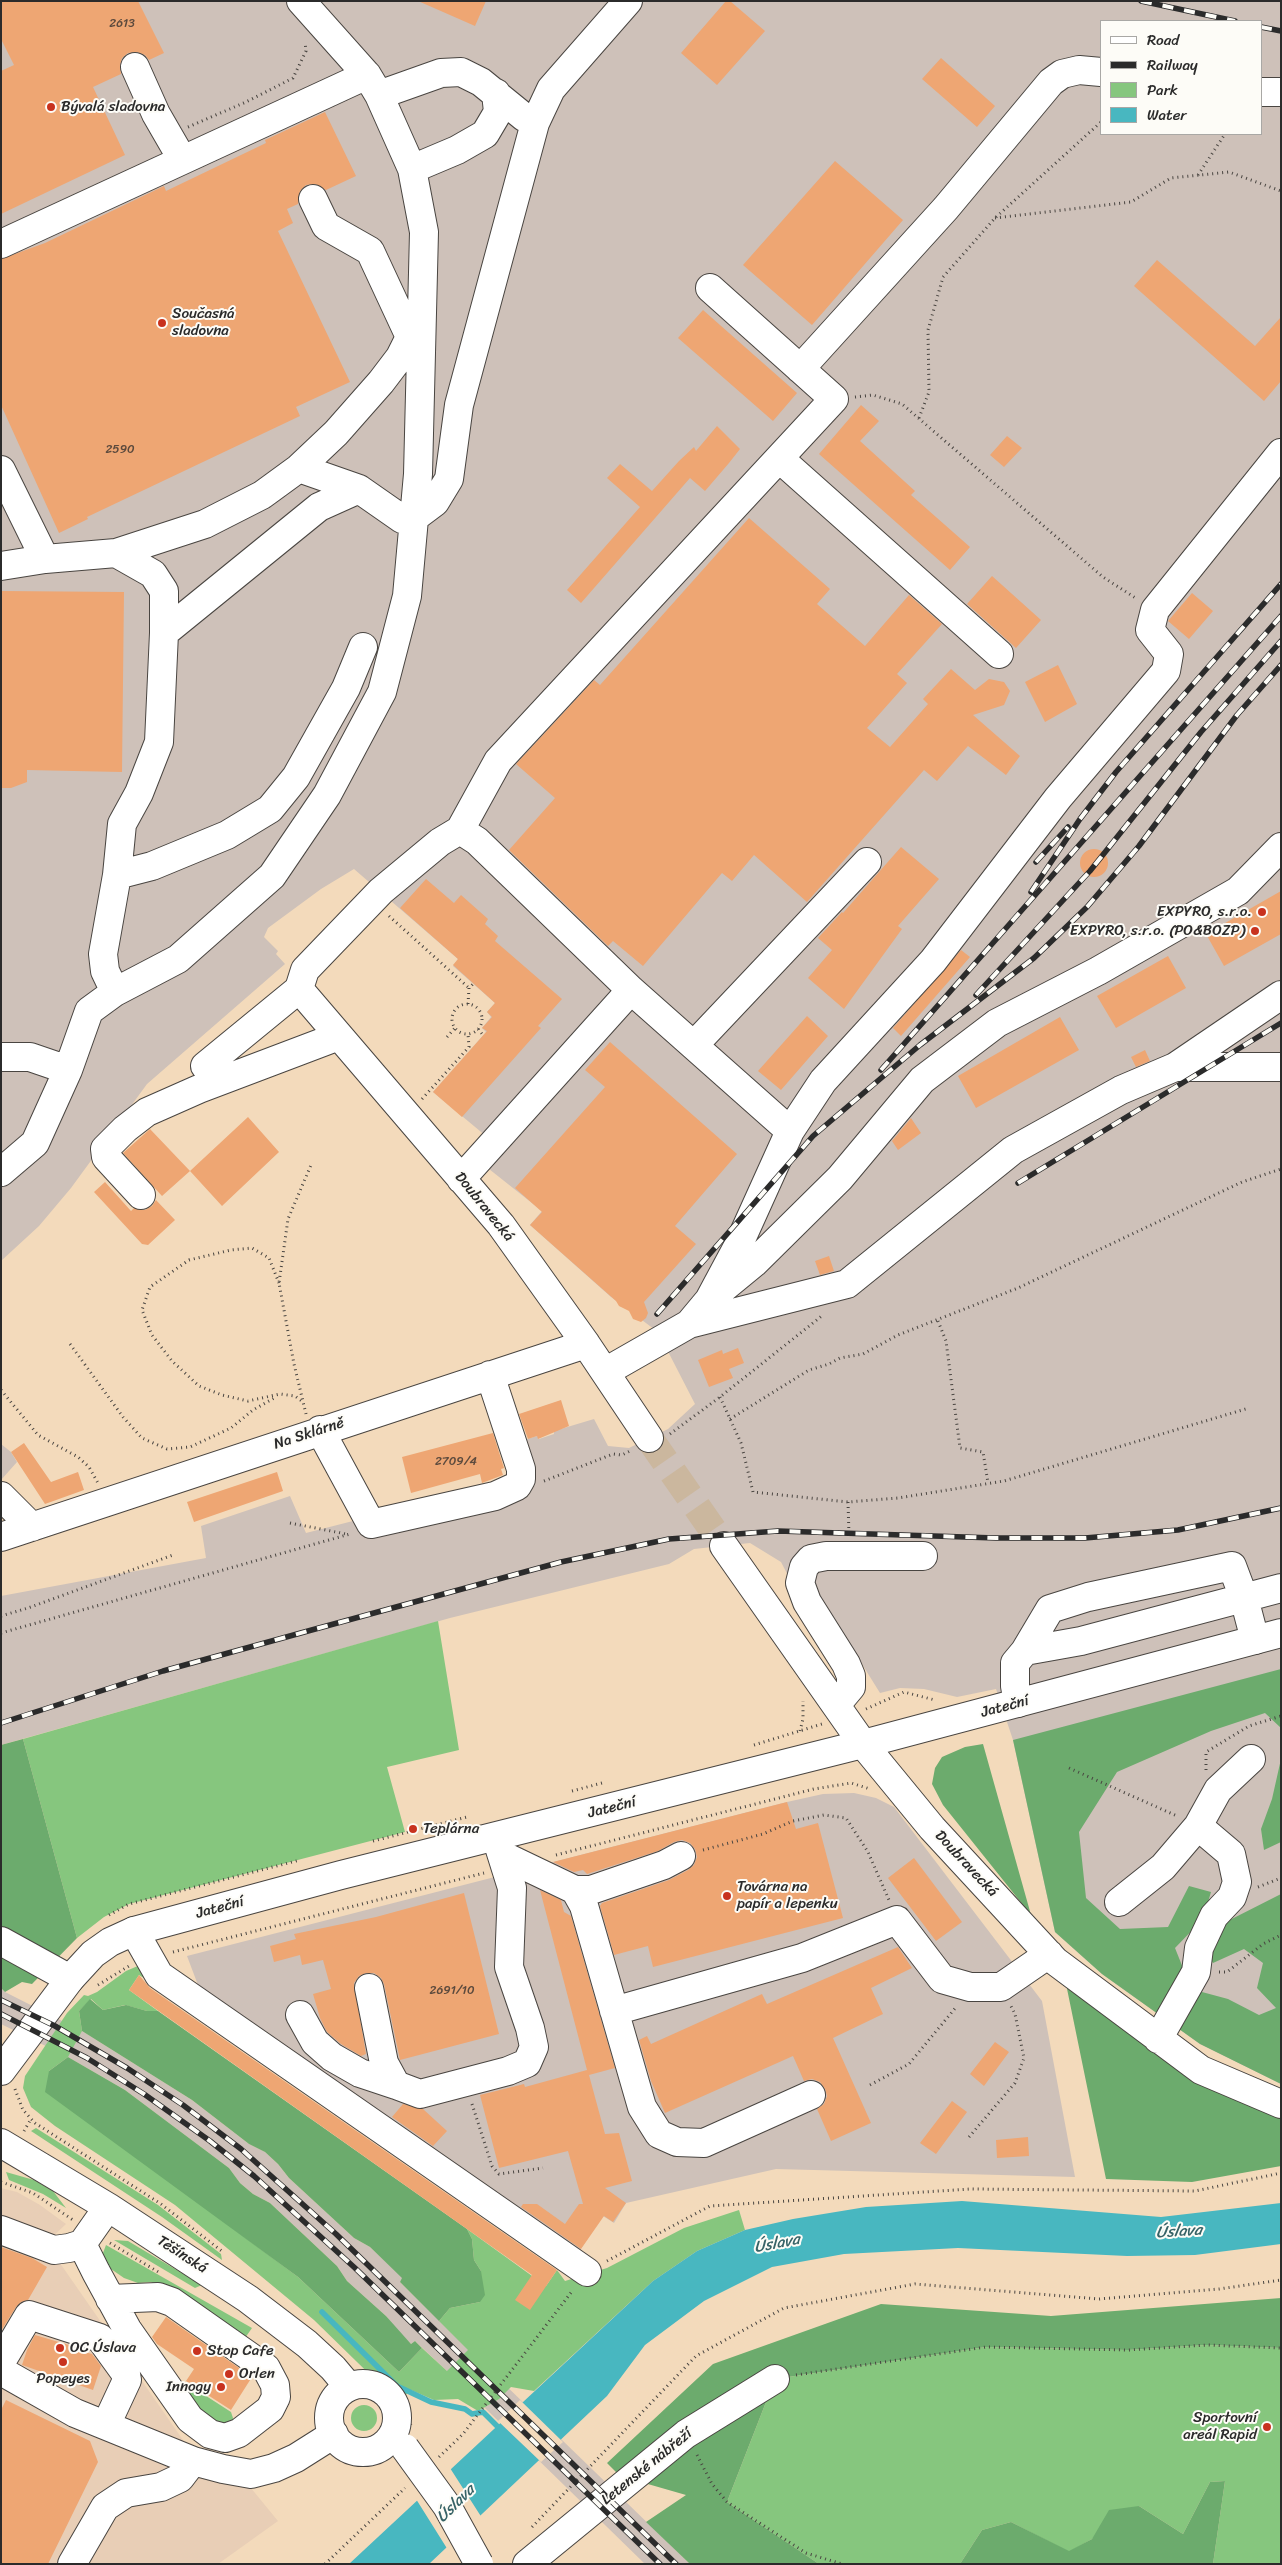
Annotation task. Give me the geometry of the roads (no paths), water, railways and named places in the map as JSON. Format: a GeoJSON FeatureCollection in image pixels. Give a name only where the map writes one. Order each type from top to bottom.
{"type":"FeatureCollection","features":[{"type":"Feature","properties":{"kind":"street"},"geometry":{"type":"LineString","coordinates":[[299,468],[359,489],[402,519],[415,517],[435,502],[449,479],[459,405],[535,123],[551,89],[628,1]]}},
{"type":"Feature","properties":{"kind":"street"},"geometry":{"type":"LineString","coordinates":[[1,1172],[34,1143],[68,1070],[89,1011],[115,992],[178,959],[272,876],[327,795],[382,692],[407,596],[415,517],[415,336],[424,232],[412,169],[373,85],[303,3]]}},
{"type":"Feature","properties":{"kind":"street"},"geometry":{"type":"LineString","coordinates":[[136,67],[156,114],[182,159]]}},
{"type":"Feature","properties":{"kind":"street"},"geometry":{"type":"LineString","coordinates":[[800,369],[946,208],[1051,82],[1062,74],[1079,70],[1100,72]]}},
{"type":"Feature","properties":{"kind":"street"},"geometry":{"type":"LineString","coordinates":[[1,244],[182,159],[373,85],[440,73],[461,72],[481,82],[524,117],[535,123]]}},
{"type":"Feature","properties":{"kind":"street"},"geometry":{"type":"LineString","coordinates":[[1262,92],[1281,92]]}},
{"type":"Feature","properties":{"kind":"street"},"geometry":{"type":"LineString","coordinates":[[412,169],[457,150],[485,134],[498,112],[496,93]]}},
{"type":"Feature","properties":{"kind":"street"},"geometry":{"type":"LineString","coordinates":[[313,200],[326,226],[370,251],[415,336]]}},
{"type":"Feature","properties":{"kind":"street"},"geometry":{"type":"LineString","coordinates":[[205,1066],[299,989],[305,970],[372,901],[440,842],[460,830],[498,762],[834,399],[710,288]]}},
{"type":"Feature","properties":{"kind":"street"},"geometry":{"type":"LineString","coordinates":[[1,566],[45,559],[116,553],[206,524],[262,495],[299,468],[336,433],[382,382],[415,336]]}},
{"type":"Feature","properties":{"kind":"street"},"geometry":{"type":"LineString","coordinates":[[709,1300],[740,1244],[790,1131],[823,1081],[933,961],[1058,798],[1166,671],[1169,654],[1150,630],[1155,610],[1281,453]]}},
{"type":"Feature","properties":{"kind":"street"},"geometry":{"type":"LineString","coordinates":[[780,459],[999,654]]}},
{"type":"Feature","properties":{"kind":"street"},"geometry":{"type":"LineString","coordinates":[[1,470],[45,559]]}},
{"type":"Feature","properties":{"kind":"street"},"geometry":{"type":"LineString","coordinates":[[164,633],[319,506],[359,489]]}},
{"type":"Feature","properties":{"kind":"street"},"geometry":{"type":"LineString","coordinates":[[115,992],[105,971],[103,954],[122,824],[139,793],[159,742],[164,633],[164,591],[153,574],[116,553]]}},
{"type":"Feature","properties":{"kind":"street"},"geometry":{"type":"LineString","coordinates":[[116,875],[152,866],[227,835],[270,809],[296,777],[346,688],[364,647]]}},
{"type":"Feature","properties":{"kind":"street"},"geometry":{"type":"LineString","coordinates":[[296,777],[327,795]]}},
{"type":"Feature","properties":{"kind":"street"},"geometry":{"type":"LineString","coordinates":[[460,830],[477,841],[631,990],[790,1131]]}},
{"type":"Feature","properties":{"kind":"street"},"geometry":{"type":"LineString","coordinates":[[689,1324],[709,1300],[754,1263],[840,1178],[922,1080],[997,1023],[1098,972],[1238,891],[1281,847]]}},
{"type":"Feature","properties":{"kind":"street"},"geometry":{"type":"LineString","coordinates":[[694,1045],[867,862]]}},
{"type":"Feature","properties":{"kind":"street","name":"Doubravecká"},"geometry":{"type":"LineString","coordinates":[[299,989],[501,1225],[586,1344],[651,1441]]}},
{"type":"Feature","properties":{"kind":"street"},"geometry":{"type":"LineString","coordinates":[[461,1179],[631,990]]}},
{"type":"Feature","properties":{"kind":"street"},"geometry":{"type":"LineString","coordinates":[[605,1372],[689,1324],[847,1284],[1013,1150],[1122,1090],[1175,1067],[1281,994]]}},
{"type":"Feature","properties":{"kind":"street"},"geometry":{"type":"LineString","coordinates":[[141,1195],[106,1157],[105,1149],[125,1129],[147,1112],[200,1089],[339,1036]]}},
{"type":"Feature","properties":{"kind":"street"},"geometry":{"type":"LineString","coordinates":[[1,1057],[30,1057],[68,1070]]}},
{"type":"Feature","properties":{"kind":"street"},"geometry":{"type":"LineString","coordinates":[[1175,1067],[1281,1067]]}},
{"type":"Feature","properties":{"kind":"street","name":"Na Sklárně"},"geometry":{"type":"LineString","coordinates":[[1,1537],[110,1503],[316,1432],[586,1344]]}},
{"type":"Feature","properties":{"kind":"street"},"geometry":{"type":"LineString","coordinates":[[316,1432],[360,1529],[495,1496],[517,1486],[521,1479],[521,1469],[490,1375]]}},
{"type":"Feature","properties":{"kind":"street"},"geometry":{"type":"LineString","coordinates":[[1,1496],[32,1528]]}},
{"type":"Feature","properties":{"kind":"street","name":"Doubravecká"},"geometry":{"type":"LineString","coordinates":[[724,1546],[863,1744],[932,1828],[1049,1954],[1201,2070],[1281,2104]]}},
{"type":"Feature","properties":{"kind":"street"},"geometry":{"type":"LineString","coordinates":[[836,1705],[851,1687],[851,1676],[846,1664],[807,1602],[800,1583],[804,1567],[811,1560],[826,1556],[923,1556]]}},
{"type":"Feature","properties":{"kind":"street"},"geometry":{"type":"LineString","coordinates":[[1018,1703],[1015,1686],[1015,1663],[1025,1651],[1050,1609],[1088,1597],[1232,1566],[1244,1598],[1268,1637]]}},
{"type":"Feature","properties":{"kind":"street"},"geometry":{"type":"LineString","coordinates":[[1025,1651],[1081,1641],[1281,1588]]}},
{"type":"Feature","properties":{"kind":"street","name":"Jateční"},"geometry":{"type":"LineString","coordinates":[[1,2071],[70,1979],[93,1954],[110,1942],[134,1931],[499,1846],[791,1762],[1268,1637]]}},
{"type":"Feature","properties":{"kind":"street"},"geometry":{"type":"LineString","coordinates":[[1119,1902],[1163,1867],[1198,1826],[1218,1790],[1251,1758]]}},
{"type":"Feature","properties":{"kind":"street"},"geometry":{"type":"LineString","coordinates":[[1158,2039],[1196,1972],[1199,1948],[1214,1916],[1232,1898],[1237,1882],[1231,1854],[1198,1826]]}},
{"type":"Feature","properties":{"kind":"street"},"geometry":{"type":"LineString","coordinates":[[499,1846],[575,1890],[591,1890],[664,1865],[681,1856]]}},
{"type":"Feature","properties":{"kind":"street"},"geometry":{"type":"LineString","coordinates":[[300,2015],[315,2042],[332,2057],[360,2073],[420,2094],[508,2071],[527,2063],[534,2047],[530,2028],[509,1966],[512,1888],[499,1846]]}},
{"type":"Feature","properties":{"kind":"street"},"geometry":{"type":"LineString","coordinates":[[575,1890],[584,1906],[642,2107],[659,2134],[677,2142],[704,2143],[811,2095]]}},
{"type":"Feature","properties":{"kind":"street"},"geometry":{"type":"LineString","coordinates":[[614,2011],[802,1958],[898,1920],[942,1979],[970,1986],[1002,1987],[1049,1954]]}},
{"type":"Feature","properties":{"kind":"street"},"geometry":{"type":"LineString","coordinates":[[134,1931],[160,1975],[587,2272]]}},
{"type":"Feature","properties":{"kind":"street"},"geometry":{"type":"LineString","coordinates":[[1,1941],[70,1979]]}},
{"type":"Feature","properties":{"kind":"street"},"geometry":{"type":"LineString","coordinates":[[369,1988],[384,2063],[396,2085]]}},
{"type":"Feature","properties":{"kind":"street","name":"Těšínská"},"geometry":{"type":"LineString","coordinates":[[1,2143],[108,2207],[270,2315],[333,2368],[357,2381]]}},
{"type":"Feature","properties":{"kind":"street"},"geometry":{"type":"LineString","coordinates":[[1,2230],[54,2250],[82,2244],[108,2207]]}},
{"type":"Feature","properties":{"kind":"street"},"geometry":{"type":"LineString","coordinates":[[82,2244],[110,2299],[127,2329],[190,2419],[210,2434],[226,2438],[233,2436],[270,2409],[276,2396],[275,2384],[266,2368],[172,2302],[158,2297],[110,2299]]}},
{"type":"Feature","properties":{"kind":"street"},"geometry":{"type":"LineString","coordinates":[[1,2362],[29,2315],[100,2338],[126,2374],[127,2380],[106,2425]]}},
{"type":"Feature","properties":{"kind":"street"},"geometry":{"type":"LineString","coordinates":[[1,2371],[75,2413],[193,2461],[240,2472],[251,2474],[274,2468],[296,2458],[334,2434]]}},
{"type":"Feature","properties":{"kind":"street","name":"Letenské nábřeží"},"geometry":{"type":"LineString","coordinates":[[526,2564],[686,2434],[774,2379]]}},
{"type":"Feature","properties":{"kind":"street"},"geometry":{"type":"LineString","coordinates":[[402,2434],[379,2448],[369,2451],[349,2448],[334,2434],[330,2424],[330,2413],[340,2394],[357,2381],[370,2384],[388,2394],[397,2413],[402,2434],[447,2506],[479,2564]]}},
{"type":"Feature","properties":{"kind":"street"},"geometry":{"type":"LineString","coordinates":[[233,2436],[240,2472]]}},
{"type":"Feature","properties":{"kind":"street"},"geometry":{"type":"LineString","coordinates":[[72,2564],[105,2507],[126,2493],[161,2488],[180,2478],[193,2461]]}},
{"type":"Feature","properties":{"kind":"water","name":"Úslava"},"geometry":{"type":"Polygon","coordinates":[[[962,2201],[1161,2217],[1281,2203],[1281,2244],[1195,2255],[1127,2256],[958,2248],[844,2254],[772,2267],[704,2301],[645,2345],[607,2396],[429,2564],[349,2564],[653,2281],[697,2251],[745,2230],[793,2219],[866,2207],[962,2201]]]}},
{"type":"Feature","properties":{"kind":"waterway"},"geometry":{"type":"LineString","coordinates":[[322,2312],[397,2386],[431,2402],[465,2409],[472,2414],[483,2412],[497,2426]]}},
{"type":"Feature","properties":{"kind":"tunnel"},"geometry":{"type":"LineString","coordinates":[[649,1438],[724,1546]]}},
{"type":"Feature","properties":{"kind":"railway"},"geometry":{"type":"LineString","coordinates":[[1141,1],[1230,20]]}},
{"type":"Feature","properties":{"kind":"railway"},"geometry":{"type":"LineString","coordinates":[[1262,27],[1281,31]]}},
{"type":"Feature","properties":{"kind":"railway"},"geometry":{"type":"LineString","coordinates":[[1031,892],[1080,819],[1116,772],[1281,584]]}},
{"type":"Feature","properties":{"kind":"railway"},"geometry":{"type":"LineString","coordinates":[[881,1070],[1281,616]]}},
{"type":"Feature","properties":{"kind":"railway"},"geometry":{"type":"LineString","coordinates":[[976,995],[1090,871],[1201,732],[1281,641]]}},
{"type":"Feature","properties":{"kind":"railway"},"geometry":{"type":"LineString","coordinates":[[657,1314],[813,1136],[920,1045],[1034,958],[1087,907],[1139,846],[1237,715],[1281,665]]}},
{"type":"Feature","properties":{"kind":"railway"},"geometry":{"type":"LineString","coordinates":[[1036,862],[1068,827]]}},
{"type":"Feature","properties":{"kind":"railway"},"geometry":{"type":"LineString","coordinates":[[1018,1183],[1281,1023]]}},
{"type":"Feature","properties":{"kind":"railway"},"geometry":{"type":"LineString","coordinates":[[1,1723],[163,1671],[308,1631],[561,1562],[669,1539],[778,1531],[996,1538],[1085,1538],[1178,1530],[1281,1508]]}},
{"type":"Feature","properties":{"kind":"railway"},"geometry":{"type":"LineString","coordinates":[[1,2000],[55,2026],[127,2068],[183,2105],[241,2149],[336,2234],[676,2564]]}},
{"type":"Feature","properties":{"kind":"railway"},"geometry":{"type":"LineString","coordinates":[[1,2014],[87,2058],[144,2094],[210,2141],[254,2176],[355,2268],[660,2564]]}},
{"type":"Feature","properties":{"kind":"place","name":"Bývalá sladovna"},"geometry":{"type":"Point","coordinates":[51,107]}},
{"type":"Feature","properties":{"kind":"place","name":"Současná sladovna"},"geometry":{"type":"Point","coordinates":[162,323]}},
{"type":"Feature","properties":{"kind":"place","name":"EXPYRO, s.r.o."},"geometry":{"type":"Point","coordinates":[1262,912]}},
{"type":"Feature","properties":{"kind":"place","name":"EXPYRO, s.r.o. (PO&BOZP)"},"geometry":{"type":"Point","coordinates":[1255,931]}},
{"type":"Feature","properties":{"kind":"place","name":"Teplárna"},"geometry":{"type":"Point","coordinates":[413,1829]}},
{"type":"Feature","properties":{"kind":"place","name":"Továrna na papír a lepenku"},"geometry":{"type":"Point","coordinates":[727,1896]}},
{"type":"Feature","properties":{"kind":"place","name":"OC Úslava"},"geometry":{"type":"Point","coordinates":[60,2348]}},
{"type":"Feature","properties":{"kind":"place","name":"Stop Cafe"},"geometry":{"type":"Point","coordinates":[197,2351]}},
{"type":"Feature","properties":{"kind":"place","name":"Popeyes"},"geometry":{"type":"Point","coordinates":[63,2362]}},
{"type":"Feature","properties":{"kind":"place","name":"Orlen"},"geometry":{"type":"Point","coordinates":[229,2374]}},
{"type":"Feature","properties":{"kind":"place","name":"Innogy"},"geometry":{"type":"Point","coordinates":[221,2387]}},
{"type":"Feature","properties":{"kind":"place","name":"Sportovní areál Rapid"},"geometry":{"type":"Point","coordinates":[1267,2427]}}]}
